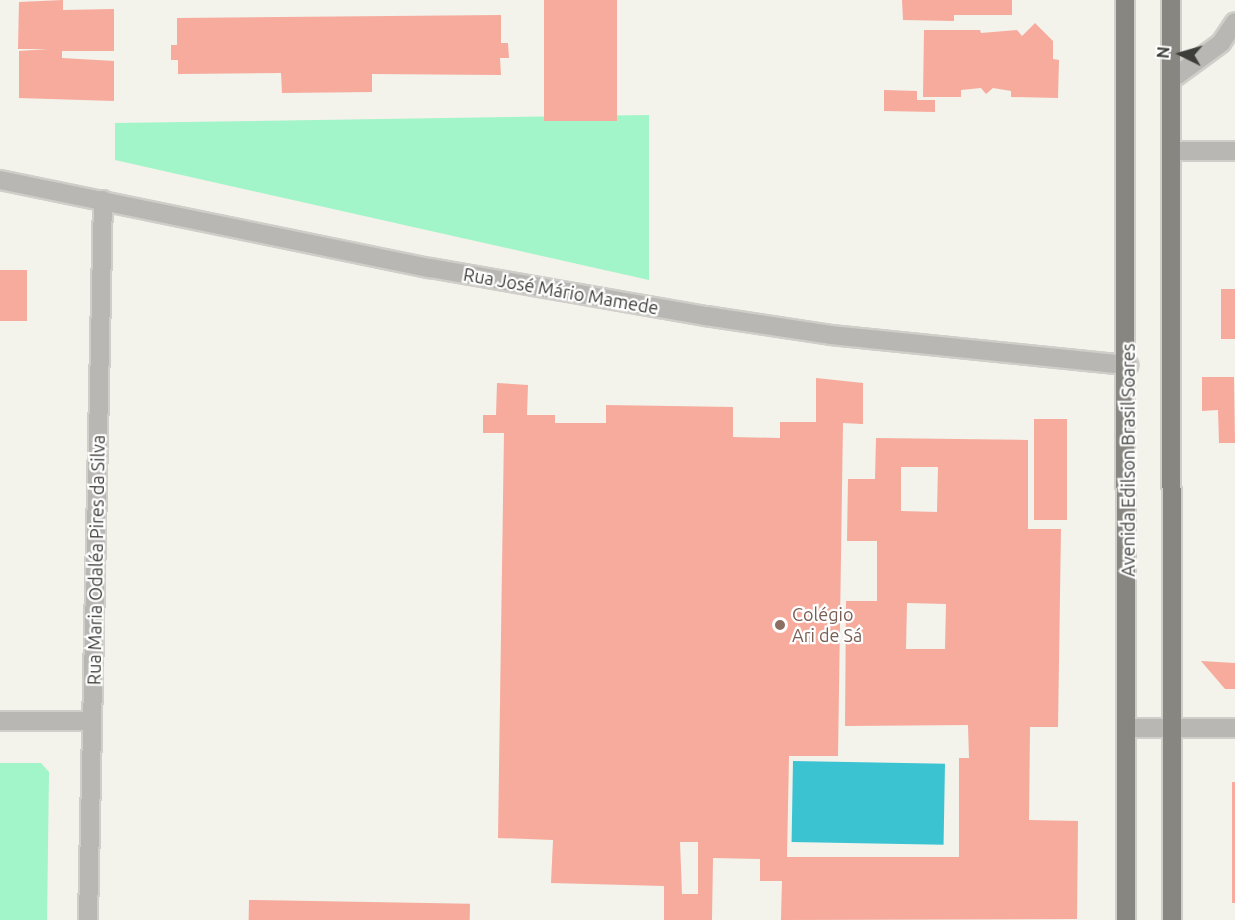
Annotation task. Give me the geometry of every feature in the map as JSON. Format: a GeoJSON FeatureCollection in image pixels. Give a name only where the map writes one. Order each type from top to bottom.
{"type":"FeatureCollection","features":[{"type":"Feature","properties":{"kind":"main road","name":"Avenida Edilson Brasil Soares"},"geometry":{"type":"LineString","coordinates":[[1125,0],[1128,365],[1126,920]]}},
{"type":"Feature","properties":{"kind":"main road"},"geometry":{"type":"LineString","coordinates":[[1171,0],[1172,920]]}},
{"type":"Feature","properties":{"kind":"street"},"geometry":{"type":"LineString","coordinates":[[1172,79],[1221,42],[1235,22]]}},
{"type":"Feature","properties":{"kind":"street"},"geometry":{"type":"LineString","coordinates":[[1172,151],[1235,151]]}},
{"type":"Feature","properties":{"kind":"street","name":"Rua José Mário Mamede"},"geometry":{"type":"LineString","coordinates":[[0,180],[430,268],[706,316],[831,334],[1128,365]]}},
{"type":"Feature","properties":{"kind":"street","name":"Rua Maria Odaléa Pires da Silva"},"geometry":{"type":"LineString","coordinates":[[88,920],[103,200]]}},
{"type":"Feature","properties":{"kind":"street"},"geometry":{"type":"LineString","coordinates":[[0,722],[92,721]]}},
{"type":"Feature","properties":{"kind":"street"},"geometry":{"type":"LineString","coordinates":[[1128,728],[1235,728]]}},
{"type":"Feature","properties":{"kind":"green space"},"geometry":{"type":"Polygon","coordinates":[[[649,115],[649,280],[115,160],[115,123],[649,115]]]}},
{"type":"Feature","properties":{"kind":"green space"},"geometry":{"type":"Polygon","coordinates":[[[0,763],[41,763],[49,772],[47,920],[0,920],[0,763]]]}},
{"type":"Feature","properties":{"kind":"water"},"geometry":{"type":"Polygon","coordinates":[[[793,761],[945,764],[944,845],[792,842],[793,761]]]}},
{"type":"Feature","properties":{"kind":"building"},"geometry":{"type":"Polygon","coordinates":[[[63,0],[63,10],[114,9],[114,51],[62,51],[62,58],[114,61],[114,101],[19,98],[19,51],[48,49],[18,49],[19,2],[63,0]]]}},
{"type":"Feature","properties":{"kind":"building"},"geometry":{"type":"Polygon","coordinates":[[[544,0],[617,0],[617,121],[544,121],[544,0]]]}},
{"type":"Feature","properties":{"kind":"building"},"geometry":{"type":"Polygon","coordinates":[[[902,0],[1012,0],[1012,15],[954,15],[954,21],[903,20],[902,0]]]}},
{"type":"Feature","properties":{"kind":"building"},"geometry":{"type":"Polygon","coordinates":[[[501,15],[501,43],[508,43],[509,58],[500,58],[501,75],[372,74],[372,92],[282,93],[281,73],[178,74],[178,60],[171,60],[171,45],[177,45],[177,18],[501,15]]]}},
{"type":"Feature","properties":{"kind":"building"},"geometry":{"type":"Polygon","coordinates":[[[1035,23],[1053,41],[1053,59],[1059,60],[1058,98],[1011,97],[1011,91],[993,88],[986,94],[981,88],[961,90],[961,97],[923,97],[924,30],[980,30],[981,33],[1017,30],[1022,36],[1035,23]]]}},
{"type":"Feature","properties":{"kind":"building"},"geometry":{"type":"Polygon","coordinates":[[[884,90],[917,91],[917,100],[935,100],[935,112],[884,111],[884,90]]]}},
{"type":"Feature","properties":{"kind":"building"},"geometry":{"type":"Polygon","coordinates":[[[0,270],[27,270],[27,321],[0,321],[0,270]]]}},
{"type":"Feature","properties":{"kind":"building"},"geometry":{"type":"Polygon","coordinates":[[[1221,289],[1235,289],[1235,339],[1221,339],[1221,289]]]}},
{"type":"Feature","properties":{"kind":"building"},"geometry":{"type":"Polygon","coordinates":[[[1202,377],[1234,377],[1235,443],[1219,443],[1218,410],[1202,411],[1202,377]]]}},
{"type":"Feature","properties":{"kind":"building","name":"Colégio Ari de Sá"},"geometry":{"type":"Polygon","coordinates":[[[816,378],[863,383],[863,424],[843,423],[838,756],[789,756],[787,857],[959,857],[959,758],[969,758],[968,725],[845,726],[846,601],[877,601],[877,541],[847,541],[848,479],[875,479],[876,438],[1028,440],[1028,529],[1061,529],[1058,727],[1030,727],[1029,820],[1078,821],[1077,919],[781,920],[782,881],[760,881],[760,859],[713,858],[712,920],[664,920],[664,886],[551,883],[553,840],[498,838],[504,433],[483,433],[483,415],[496,415],[497,383],[528,385],[527,415],[555,415],[555,423],[606,423],[606,405],[733,407],[733,437],[780,438],[780,422],[816,422],[816,378]],[[901,467],[901,511],[937,512],[938,467],[901,467]],[[907,603],[906,649],[945,649],[946,604],[907,603]],[[680,842],[682,894],[698,894],[698,842],[680,842]]]}},
{"type":"Feature","properties":{"kind":"building"},"geometry":{"type":"Polygon","coordinates":[[[1034,419],[1067,419],[1067,520],[1034,520],[1034,419]]]}},
{"type":"Feature","properties":{"kind":"building"},"geometry":{"type":"Polygon","coordinates":[[[1201,661],[1235,663],[1235,689],[1225,689],[1201,661]]]}},
{"type":"Feature","properties":{"kind":"building"},"geometry":{"type":"Polygon","coordinates":[[[1232,782],[1235,782],[1235,903],[1232,903],[1232,782]]]}},
{"type":"Feature","properties":{"kind":"building"},"geometry":{"type":"Polygon","coordinates":[[[249,900],[470,904],[470,920],[249,920],[249,900]]]}},
{"type":"Feature","properties":{"kind":"place","name":"Colégio Ari de Sá"},"geometry":{"type":"Point","coordinates":[780,625]}}]}
